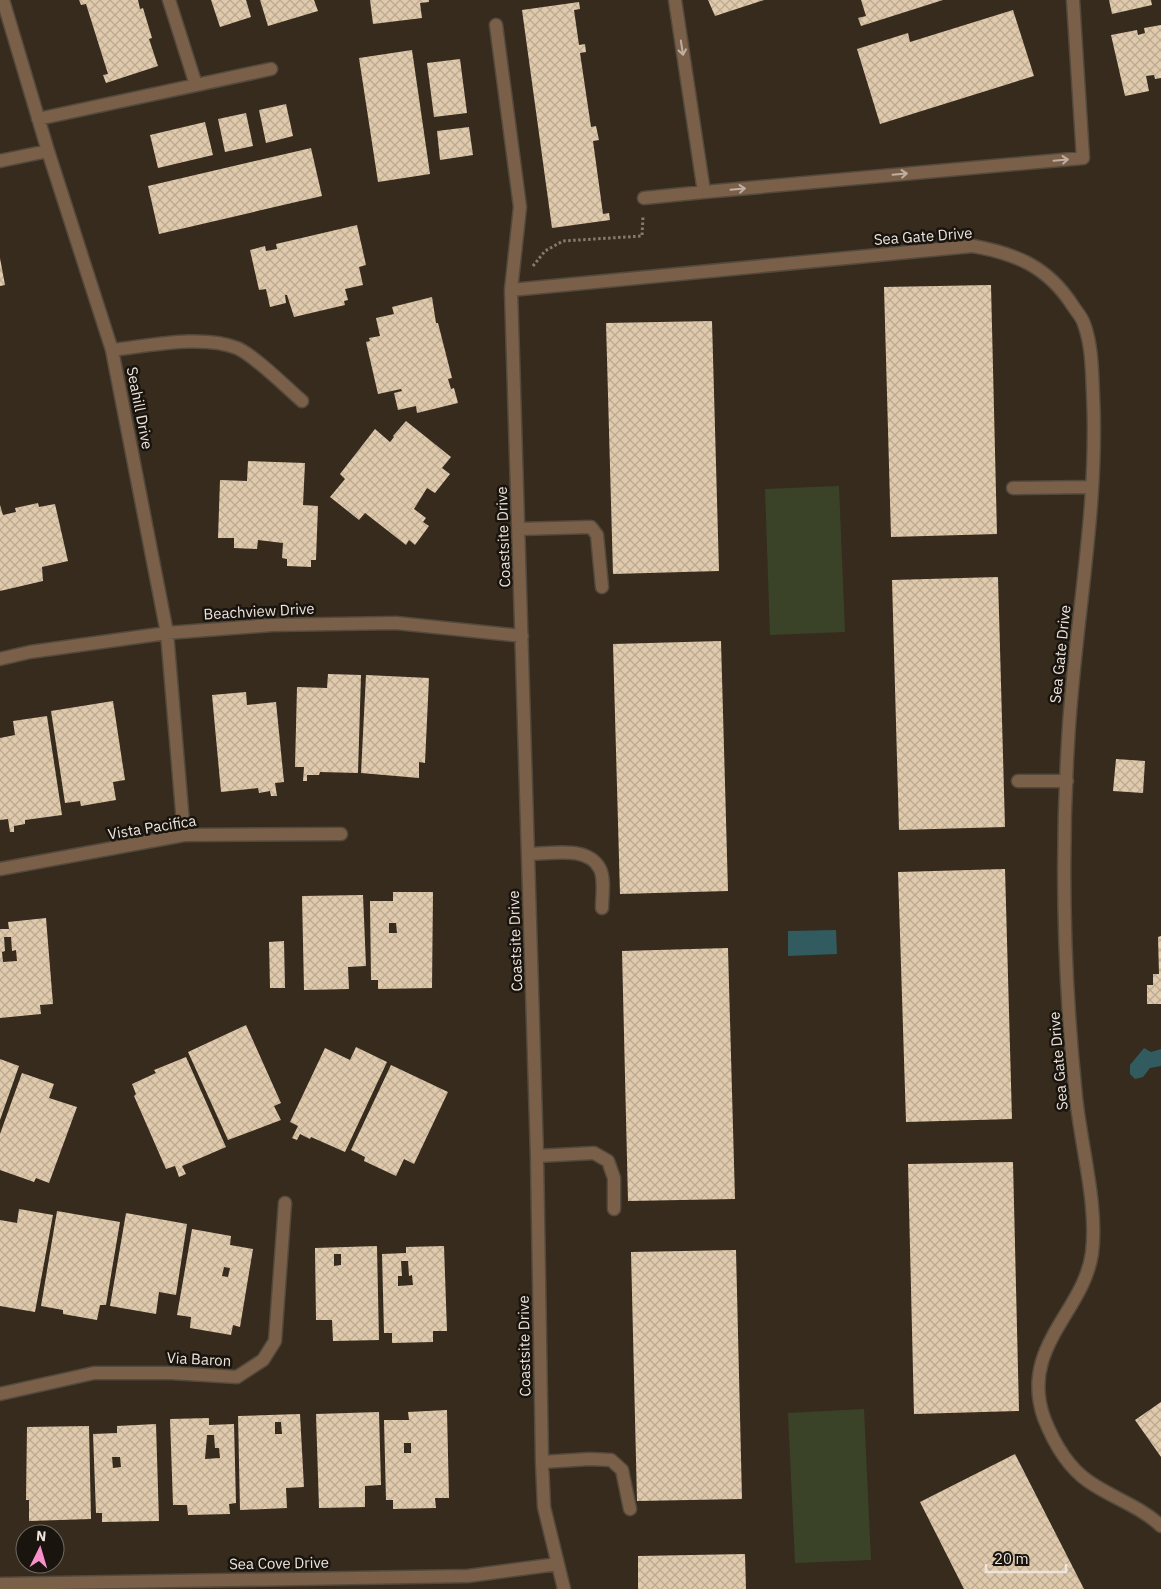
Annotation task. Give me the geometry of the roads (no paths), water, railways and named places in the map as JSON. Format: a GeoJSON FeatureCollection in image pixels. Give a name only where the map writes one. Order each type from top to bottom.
{"type":"FeatureCollection","features":[{"type":"Feature","properties":{"kind":"street","name":"Seahill Drive"},"geometry":{"type":"LineString","coordinates":[[3,0],[38,119],[112,350],[167,633],[184,835]]}},
{"type":"Feature","properties":{"kind":"street"},"geometry":{"type":"LineString","coordinates":[[169,0],[196,85]]}},
{"type":"Feature","properties":{"kind":"street"},"geometry":{"type":"LineString","coordinates":[[674,0],[704,192]]}},
{"type":"Feature","properties":{"kind":"street"},"geometry":{"type":"LineString","coordinates":[[644,198],[1083,158],[1073,0]]}},
{"type":"Feature","properties":{"kind":"street","name":"Coastsite Drive"},"geometry":{"type":"LineString","coordinates":[[496,25],[520,207],[511,290],[537,1156],[542,1462],[544,1508],[564,1589]]}},
{"type":"Feature","properties":{"kind":"street"},"geometry":{"type":"LineString","coordinates":[[38,119],[271,69]]}},
{"type":"Feature","properties":{"kind":"street"},"geometry":{"type":"LineString","coordinates":[[0,161],[48,151]]}},
{"type":"Feature","properties":{"kind":"street","name":"Sea Gate Drive"},"geometry":{"type":"LineString","coordinates":[[511,290],[973,246],[1002,251],[1028,262],[1061,287],[1084,323],[1091,364],[1095,426],[1092,487],[1068,741],[1066,958],[1076,1097],[1093,1224],[1092,1254],[1084,1284],[1050,1338],[1042,1365],[1039,1388],[1043,1416],[1060,1451],[1086,1480],[1151,1516],[1161,1526]]}},
{"type":"Feature","properties":{"kind":"street"},"geometry":{"type":"LineString","coordinates":[[112,350],[211,342],[238,348],[272,374],[302,401]]}},
{"type":"Feature","properties":{"kind":"street"},"geometry":{"type":"LineString","coordinates":[[1013,488],[1092,487]]}},
{"type":"Feature","properties":{"kind":"street"},"geometry":{"type":"LineString","coordinates":[[519,529],[590,527],[596,535],[602,587]]}},
{"type":"Feature","properties":{"kind":"street","name":"Beachview Drive"},"geometry":{"type":"LineString","coordinates":[[0,659],[30,652],[167,633],[272,625],[396,623],[522,636]]}},
{"type":"Feature","properties":{"kind":"street"},"geometry":{"type":"LineString","coordinates":[[1018,781],[1067,781]]}},
{"type":"Feature","properties":{"kind":"street","name":"Vista Pacifica"},"geometry":{"type":"LineString","coordinates":[[0,869],[184,835],[341,834]]}},
{"type":"Feature","properties":{"kind":"street"},"geometry":{"type":"LineString","coordinates":[[528,854],[576,853],[590,857],[601,870],[602,908]]}},
{"type":"Feature","properties":{"kind":"street"},"geometry":{"type":"LineString","coordinates":[[537,1156],[594,1153],[608,1161],[614,1178],[614,1209]]}},
{"type":"Feature","properties":{"kind":"street","name":"Via Baron"},"geometry":{"type":"LineString","coordinates":[[0,1394],[94,1373],[171,1373],[237,1377],[244,1373],[263,1360],[275,1341],[285,1203]]}},
{"type":"Feature","properties":{"kind":"street"},"geometry":{"type":"LineString","coordinates":[[542,1462],[590,1459],[611,1460],[622,1470],[630,1509]]}},
{"type":"Feature","properties":{"kind":"street","name":"Sea Cove Drive"},"geometry":{"type":"LineString","coordinates":[[0,1584],[468,1576],[558,1564]]}},
{"type":"Feature","properties":{"kind":"water"},"geometry":{"type":"Polygon","coordinates":[[[836,930],[837,954],[788,956],[788,931],[836,930]]]}},
{"type":"Feature","properties":{"kind":"water"},"geometry":{"type":"Polygon","coordinates":[[[1144,1048],[1151,1052],[1161,1049],[1161,1066],[1150,1068],[1143,1077],[1135,1079],[1130,1074],[1130,1065],[1144,1048]]]}}]}
